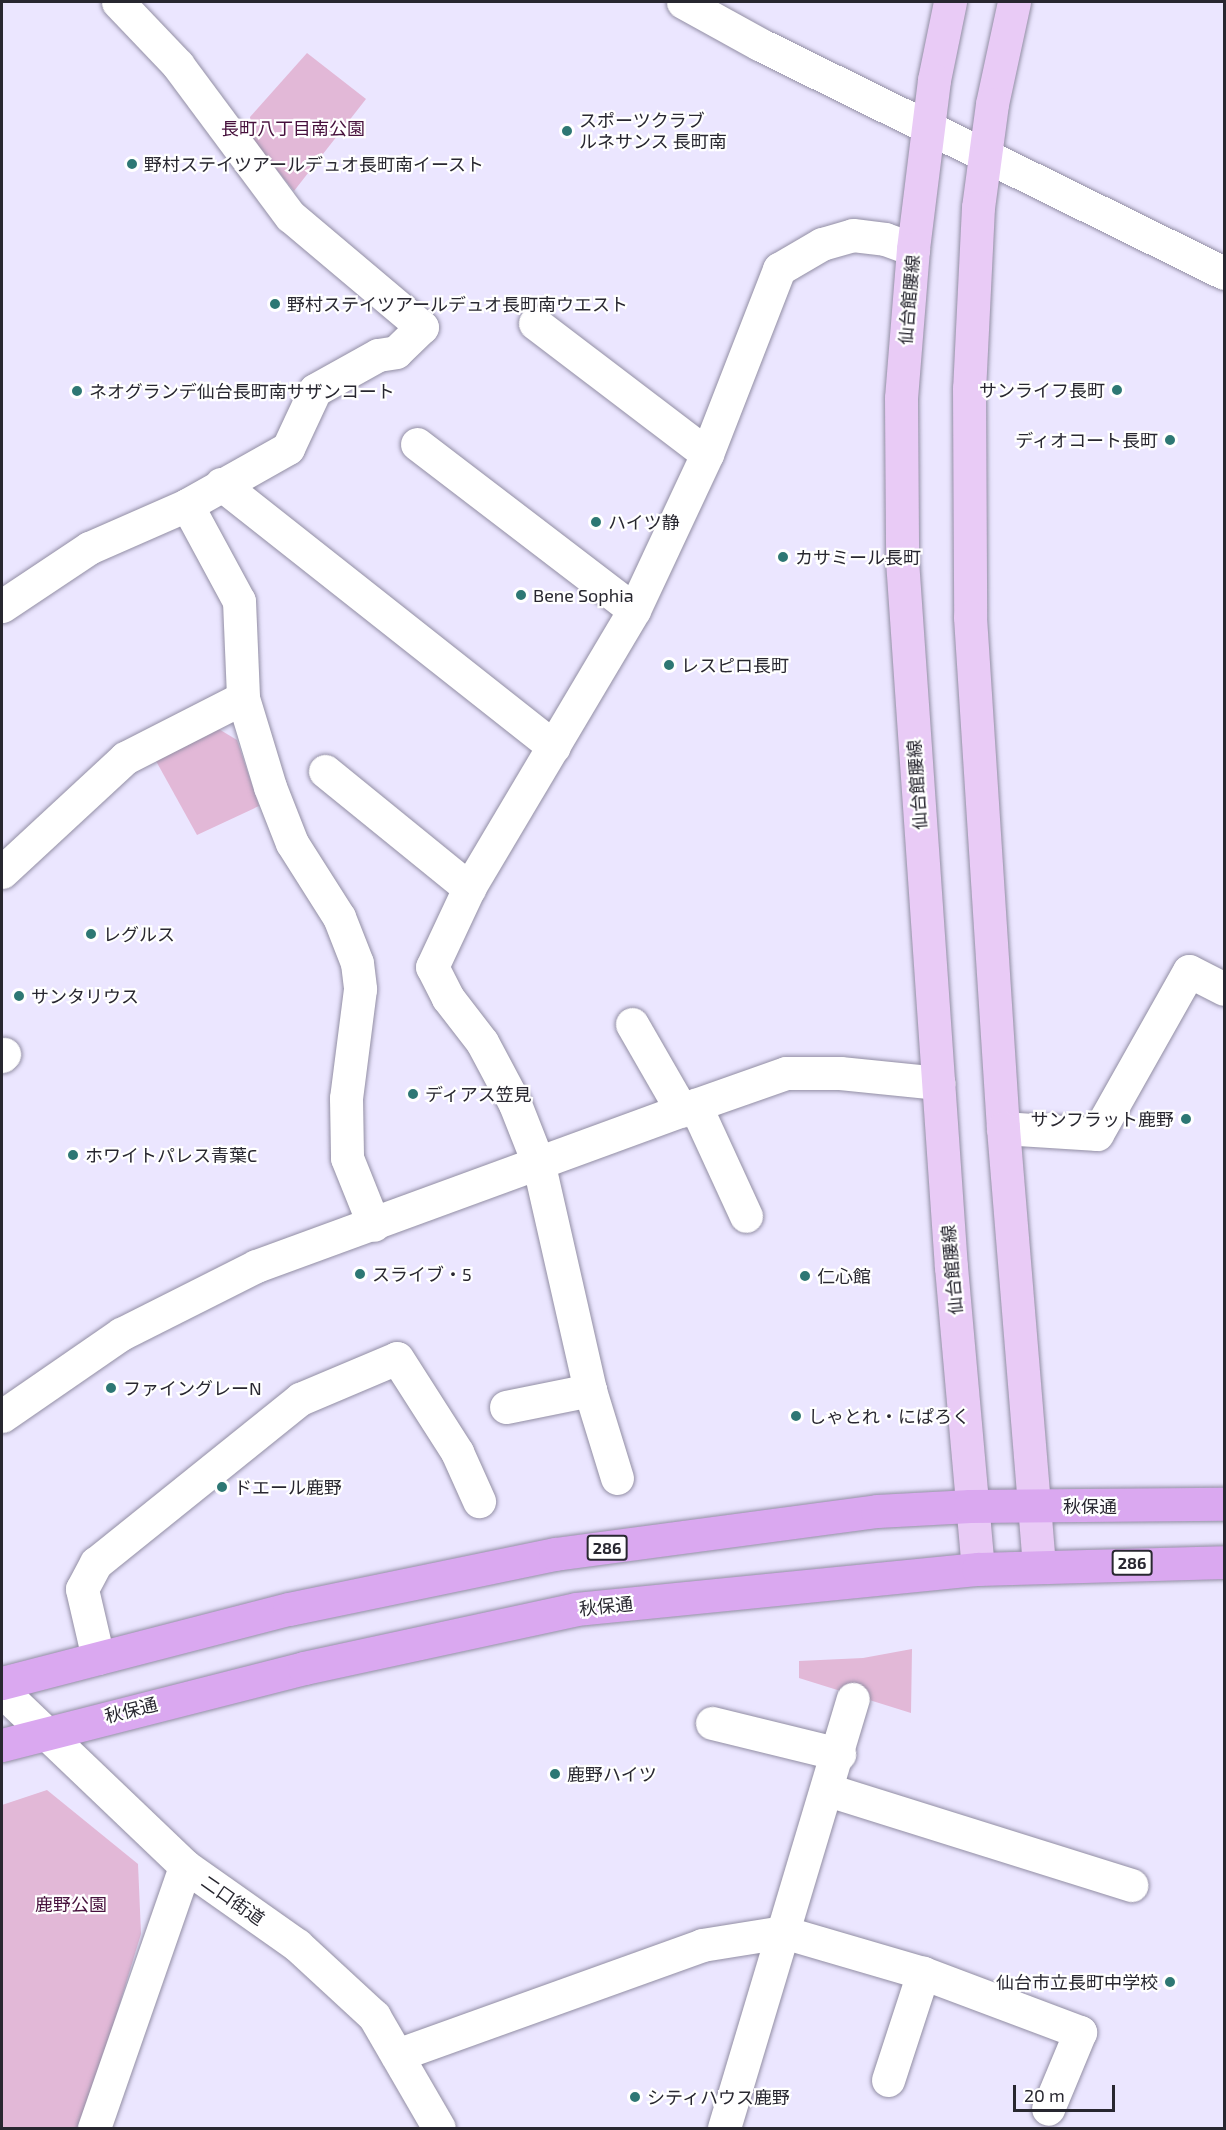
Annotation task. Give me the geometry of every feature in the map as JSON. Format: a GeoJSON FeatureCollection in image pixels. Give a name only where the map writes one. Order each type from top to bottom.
{"type":"FeatureCollection","features":[{"type":"Feature","properties":{"kind":"highway","name":"秋保通"},"geometry":{"type":"LineString","coordinates":[[2,1683],[289,1609],[555,1554],[876,1511],[970,1506],[1224,1504]]}},
{"type":"Feature","properties":{"kind":"highway","name":"秋保通"},"geometry":{"type":"LineString","coordinates":[[2,1745],[45,1731],[576,1609],[978,1569],[1224,1562]]}},
{"type":"Feature","properties":{"kind":"main road","name":"仙台館腰線"},"geometry":{"type":"LineString","coordinates":[[950,2],[927,127],[913,249],[901,398],[902,560],[938,1083],[970,1506],[978,1569]]}},
{"type":"Feature","properties":{"kind":"main road"},"geometry":{"type":"LineString","coordinates":[[1014,2],[985,155],[978,207],[969,388],[970,617],[1003,1128],[1039,1567]]}},
{"type":"Feature","properties":{"kind":"street"},"geometry":{"type":"LineString","coordinates":[[2,606],[89,548],[187,505],[288,448],[315,390],[378,355],[396,352],[422,327],[290,216],[178,65],[118,2]]}},
{"type":"Feature","properties":{"kind":"street"},"geometry":{"type":"LineString","coordinates":[[683,2],[759,44],[1224,273]]}},
{"type":"Feature","properties":{"kind":"street"},"geometry":{"type":"LineString","coordinates":[[617,1479],[590,1390],[539,1165],[515,1104],[488,1052],[448,998],[432,967],[469,888],[634,610],[707,454],[779,269],[822,244],[853,235],[885,239],[913,249]]}},
{"type":"Feature","properties":{"kind":"street"},"geometry":{"type":"LineString","coordinates":[[535,323],[707,454]]}},
{"type":"Feature","properties":{"kind":"street"},"geometry":{"type":"LineString","coordinates":[[417,444],[634,610]]}},
{"type":"Feature","properties":{"kind":"street"},"geometry":{"type":"LineString","coordinates":[[221,484],[554,747]]}},
{"type":"Feature","properties":{"kind":"street"},"geometry":{"type":"LineString","coordinates":[[187,505],[239,601],[243,698],[270,787],[292,843],[339,917],[357,963],[360,989],[346,1098],[347,1158],[374,1226]]}},
{"type":"Feature","properties":{"kind":"street"},"geometry":{"type":"LineString","coordinates":[[2,872],[125,758],[243,698]]}},
{"type":"Feature","properties":{"kind":"street"},"geometry":{"type":"LineString","coordinates":[[325,771],[469,888]]}},
{"type":"Feature","properties":{"kind":"street"},"geometry":{"type":"LineString","coordinates":[[1003,1128],[1097,1134],[1189,972],[1224,988]]}},
{"type":"Feature","properties":{"kind":"street"},"geometry":{"type":"LineString","coordinates":[[632,1024],[689,1108],[746,1216]]}},
{"type":"Feature","properties":{"kind":"street"},"geometry":{"type":"LineString","coordinates":[[2,1416],[121,1334],[256,1266],[374,1226],[786,1073],[840,1073],[938,1083]]}},
{"type":"Feature","properties":{"kind":"street"},"geometry":{"type":"LineString","coordinates":[[98,1658],[82,1589],[96,1563],[300,1399],[386,1363],[397,1359],[457,1452],[479,1501]]}},
{"type":"Feature","properties":{"kind":"street"},"geometry":{"type":"LineString","coordinates":[[506,1407],[590,1390]]}},
{"type":"Feature","properties":{"kind":"street","name":"二口街道"},"geometry":{"type":"LineString","coordinates":[[2,1691],[185,1866],[297,1945],[374,2016],[440,2128]]}},
{"type":"Feature","properties":{"kind":"street"},"geometry":{"type":"LineString","coordinates":[[724,2128],[839,1754],[853,1699]]}},
{"type":"Feature","properties":{"kind":"street"},"geometry":{"type":"LineString","coordinates":[[712,1723],[839,1754]]}},
{"type":"Feature","properties":{"kind":"street"},"geometry":{"type":"LineString","coordinates":[[828,1790],[1132,1885]]}},
{"type":"Feature","properties":{"kind":"street"},"geometry":{"type":"LineString","coordinates":[[94,2128],[185,1866]]}},
{"type":"Feature","properties":{"kind":"street"},"geometry":{"type":"LineString","coordinates":[[397,2055],[702,1945],[783,1932],[923,1972],[1080,2032],[1048,2109]]}},
{"type":"Feature","properties":{"kind":"street"},"geometry":{"type":"LineString","coordinates":[[888,2080],[923,1972]]}},
{"type":"Feature","properties":{"kind":"green space","name":"長町八丁目南公園"},"geometry":{"type":"Polygon","coordinates":[[[307,53],[366,99],[294,191],[252,139],[250,117],[307,53]]]}},
{"type":"Feature","properties":{"kind":"green space"},"geometry":{"type":"Polygon","coordinates":[[[217,728],[237,740],[259,806],[197,835],[156,761],[217,728]]]}},
{"type":"Feature","properties":{"kind":"green space"},"geometry":{"type":"Polygon","coordinates":[[[912,1649],[911,1713],[799,1678],[799,1661],[863,1658],[912,1649]]]}},
{"type":"Feature","properties":{"kind":"green space","name":"鹿野公園"},"geometry":{"type":"Polygon","coordinates":[[[47,1790],[138,1864],[141,1934],[82,2128],[2,2128],[2,1805],[47,1790]]]}},
{"type":"Feature","properties":{"kind":"place","name":"スポーツクラブ ルネサンス 長町南"},"geometry":{"type":"Point","coordinates":[567,131]}},
{"type":"Feature","properties":{"kind":"place","name":"野村ステイツアールデュオ長町南イースト"},"geometry":{"type":"Point","coordinates":[132,164]}},
{"type":"Feature","properties":{"kind":"place","name":"野村ステイツアールデュオ長町南ウエスト"},"geometry":{"type":"Point","coordinates":[275,304]}},
{"type":"Feature","properties":{"kind":"place","name":"サンライフ長町"},"geometry":{"type":"Point","coordinates":[1117,390]}},
{"type":"Feature","properties":{"kind":"place","name":"ネオグランデ仙台長町南サザンコート"},"geometry":{"type":"Point","coordinates":[77,391]}},
{"type":"Feature","properties":{"kind":"place","name":"ディオコート長町"},"geometry":{"type":"Point","coordinates":[1170,440]}},
{"type":"Feature","properties":{"kind":"place","name":"ハイツ静"},"geometry":{"type":"Point","coordinates":[596,522]}},
{"type":"Feature","properties":{"kind":"place","name":"カサミール長町"},"geometry":{"type":"Point","coordinates":[783,557]}},
{"type":"Feature","properties":{"kind":"place","name":"Bene Sophia"},"geometry":{"type":"Point","coordinates":[521,595]}},
{"type":"Feature","properties":{"kind":"place","name":"レスピロ長町"},"geometry":{"type":"Point","coordinates":[669,665]}},
{"type":"Feature","properties":{"kind":"place","name":"レグルス"},"geometry":{"type":"Point","coordinates":[91,934]}},
{"type":"Feature","properties":{"kind":"place","name":"サンタリウス"},"geometry":{"type":"Point","coordinates":[19,996]}},
{"type":"Feature","properties":{"kind":"place","name":"ディアス笠見"},"geometry":{"type":"Point","coordinates":[413,1094]}},
{"type":"Feature","properties":{"kind":"place","name":"サンフラット鹿野"},"geometry":{"type":"Point","coordinates":[1186,1119]}},
{"type":"Feature","properties":{"kind":"place","name":"ホワイトパレス青葉C"},"geometry":{"type":"Point","coordinates":[73,1155]}},
{"type":"Feature","properties":{"kind":"place","name":"スライブ・5"},"geometry":{"type":"Point","coordinates":[360,1274]}},
{"type":"Feature","properties":{"kind":"place","name":"仁心館"},"geometry":{"type":"Point","coordinates":[805,1276]}},
{"type":"Feature","properties":{"kind":"place","name":"ファイングレーN"},"geometry":{"type":"Point","coordinates":[111,1388]}},
{"type":"Feature","properties":{"kind":"place","name":"しゃとれ・にぱろく"},"geometry":{"type":"Point","coordinates":[796,1416]}},
{"type":"Feature","properties":{"kind":"place","name":"ドエール鹿野"},"geometry":{"type":"Point","coordinates":[222,1487]}},
{"type":"Feature","properties":{"kind":"place","name":"鹿野ハイツ"},"geometry":{"type":"Point","coordinates":[555,1774]}},
{"type":"Feature","properties":{"kind":"place","name":"仙台市立長町中学校"},"geometry":{"type":"Point","coordinates":[1170,1982]}},
{"type":"Feature","properties":{"kind":"place","name":"シティハウス鹿野"},"geometry":{"type":"Point","coordinates":[635,2097]}}]}
